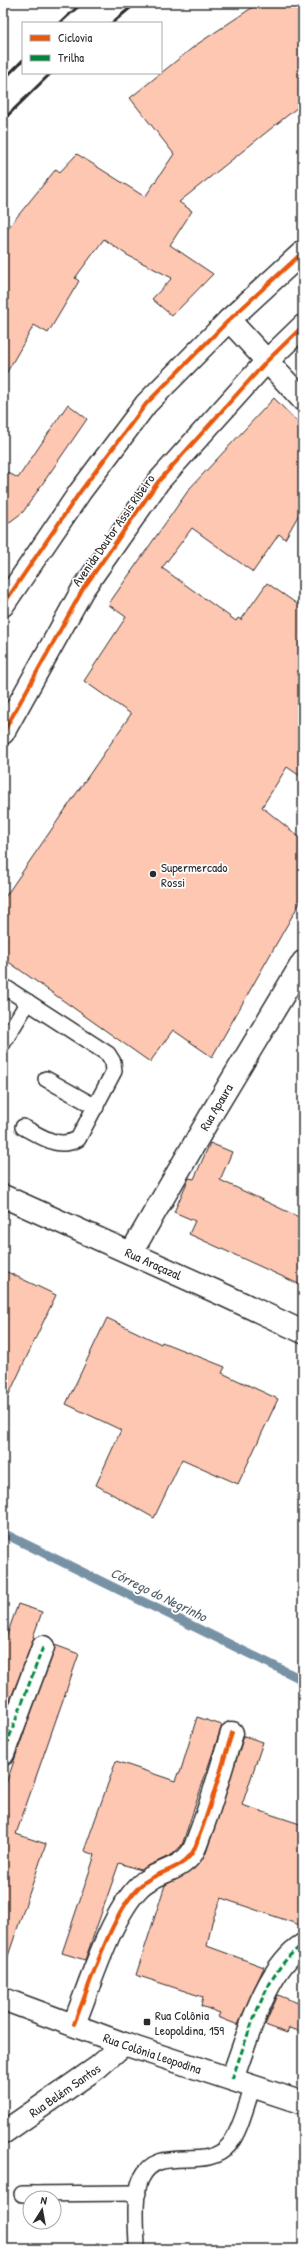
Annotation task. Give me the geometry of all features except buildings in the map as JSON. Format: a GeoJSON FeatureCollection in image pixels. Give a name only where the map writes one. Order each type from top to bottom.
{"type":"FeatureCollection","features":[{"type":"Feature","properties":{"kind":"street"},"geometry":{"type":"LineString","coordinates":[[3,606],[80,492],[146,404],[229,320],[303,252]]}},
{"type":"Feature","properties":{"kind":"street"},"geometry":{"type":"LineString","coordinates":[[229,320],[266,362],[303,400]]}},
{"type":"Feature","properties":{"kind":"street","name":"Avenida Doutor Assis Ribeiro"},"geometry":{"type":"LineString","coordinates":[[3,733],[83,589],[158,482],[266,362],[303,326]]}},
{"type":"Feature","properties":{"kind":"street","name":"Rua Apaura"},"geometry":{"type":"LineString","coordinates":[[131,1254],[214,1110],[303,962]]}},
{"type":"Feature","properties":{"kind":"street","name":"Rua Araçazal"},"geometry":{"type":"LineString","coordinates":[[3,1196],[303,1332]]}},
{"type":"Feature","properties":{"kind":"street"},"geometry":{"type":"LineString","coordinates":[[3,1754],[44,1647]]}},
{"type":"Feature","properties":{"kind":"street"},"geometry":{"type":"LineString","coordinates":[[74,2024],[120,1911],[139,1887],[156,1874],[174,1868],[184,1862],[192,1853],[205,1821],[232,1732]]}},
{"type":"Feature","properties":{"kind":"street"},"geometry":{"type":"LineString","coordinates":[[232,2079],[269,1984],[280,1966],[303,1945]]}},
{"type":"Feature","properties":{"kind":"street","name":"Rua Colônia Leopodina"},"geometry":{"type":"LineString","coordinates":[[3,1999],[74,2024],[124,2044],[303,2103]]}},
{"type":"Feature","properties":{"kind":"street","name":"Rua Belém Santos"},"geometry":{"type":"LineString","coordinates":[[3,2133],[98,2067],[124,2044]]}},
{"type":"Feature","properties":{"kind":"lane"},"geometry":{"type":"LineString","coordinates":[[3,986],[108,1054],[113,1062],[114,1071],[112,1079],[78,1139],[70,1144],[60,1144],[23,1127]]}},
{"type":"Feature","properties":{"kind":"lane"},"geometry":{"type":"LineString","coordinates":[[3,1043],[28,1002]]}},
{"type":"Feature","properties":{"kind":"lane"},"geometry":{"type":"LineString","coordinates":[[46,1079],[96,1107]]}},
{"type":"Feature","properties":{"kind":"lane"},"geometry":{"type":"LineString","coordinates":[[137,2249],[138,2193],[141,2180],[148,2168],[160,2161],[178,2158],[203,2159],[219,2154],[230,2145],[253,2086]]}},
{"type":"Feature","properties":{"kind":"lane"},"geometry":{"type":"LineString","coordinates":[[62,2194],[138,2193]]}},
{"type":"Feature","properties":{"kind":"waterway","name":"Córrego do Negrinho"},"geometry":{"type":"LineString","coordinates":[[3,1533],[303,1680]]}},
{"type":"Feature","properties":{"kind":"railway"},"geometry":{"type":"LineString","coordinates":[[61,22],[82,3]]}},
{"type":"Feature","properties":{"kind":"railway"},"geometry":{"type":"LineString","coordinates":[[113,22],[136,3]]}},
{"type":"Feature","properties":{"kind":"railway"},"geometry":{"type":"LineString","coordinates":[[3,80],[22,61]]}},
{"type":"Feature","properties":{"kind":"railway"},"geometry":{"type":"LineString","coordinates":[[3,120],[50,74]]}},
{"type":"Feature","properties":{"kind":"marked path"},"geometry":{"type":"LineString","coordinates":[[3,1754],[43,1647]]}},
{"type":"Feature","properties":{"kind":"marked path"},"geometry":{"type":"LineString","coordinates":[[232,2079],[251,2025],[268,1987],[278,1970],[290,1955],[303,1945]]}},
{"type":"Feature","properties":{"kind":"cycle path"},"geometry":{"type":"LineString","coordinates":[[3,605],[80,492],[146,404],[229,320],[303,252]]}},
{"type":"Feature","properties":{"kind":"cycle path"},"geometry":{"type":"LineString","coordinates":[[3,733],[83,589],[158,482],[266,362],[303,326]]}},
{"type":"Feature","properties":{"kind":"cycle path"},"geometry":{"type":"LineString","coordinates":[[74,2024],[110,1933],[129,1900],[145,1882],[180,1864],[192,1853],[210,1807],[232,1733]]}},
{"type":"Feature","properties":{"kind":"place","name":"Supermercado Rossi"},"geometry":{"type":"Point","coordinates":[153,874]}},
{"type":"Feature","properties":{"kind":"place","name":"Rua Colônia Leopoldina, 159"},"geometry":{"type":"Point","coordinates":[147,2022]}}]}
